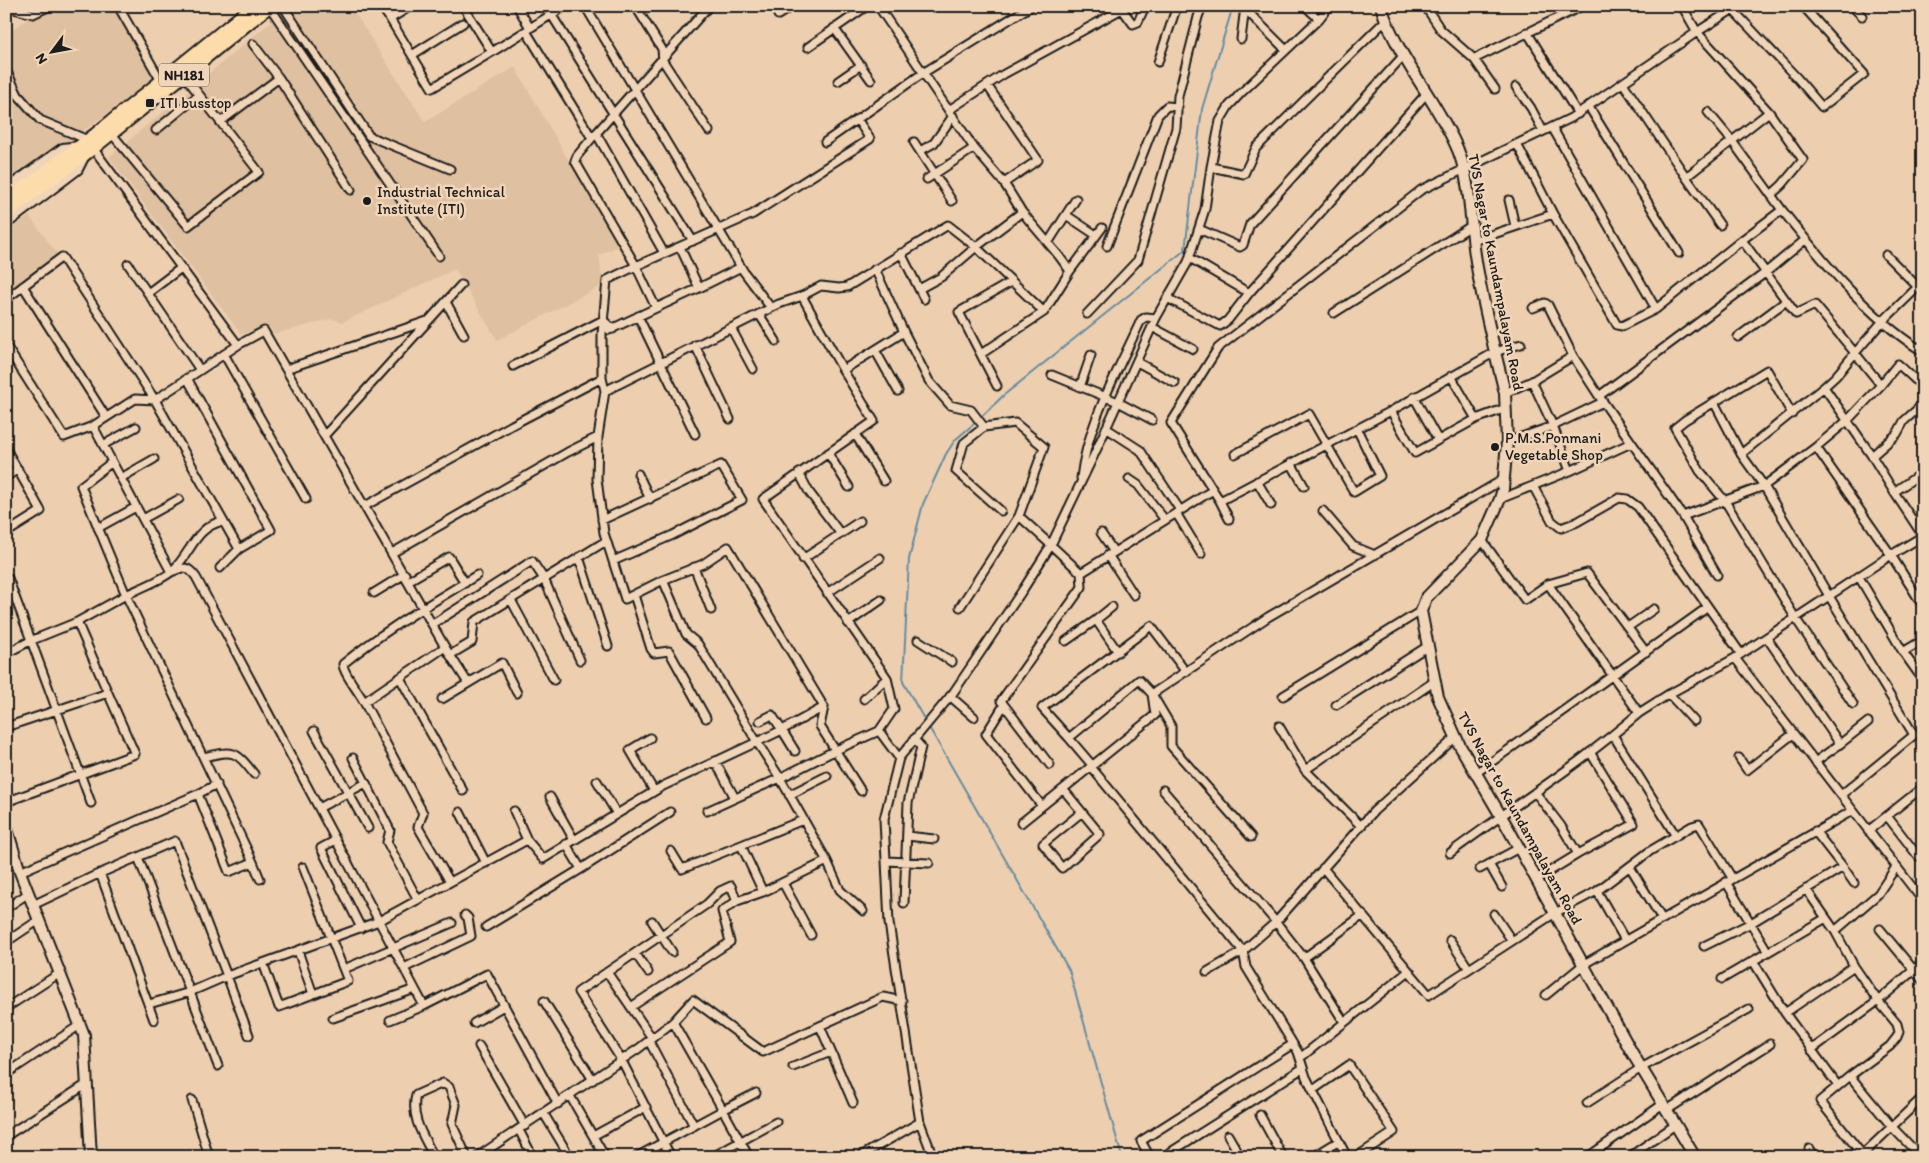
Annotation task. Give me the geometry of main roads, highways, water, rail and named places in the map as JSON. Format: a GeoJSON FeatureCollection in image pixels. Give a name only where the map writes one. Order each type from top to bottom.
{"type":"FeatureCollection","features":[{"type":"Feature","properties":{"kind":"highway","name":"NH181"},"geometry":{"type":"LineString","coordinates":[[6,212],[86,148],[162,81],[254,6]]}},
{"type":"Feature","properties":{"kind":"highway","name":"NH181"},"geometry":{"type":"LineString","coordinates":[[6,201],[86,148],[112,134],[269,6]]}},
{"type":"Feature","properties":{"kind":"waterway"},"geometry":{"type":"LineString","coordinates":[[980,418],[1004,395],[1185,250],[1202,109],[1233,6]]}},
{"type":"Feature","properties":{"kind":"waterway"},"geometry":{"type":"LineString","coordinates":[[924,719],[903,682],[909,559],[923,504],[946,454],[955,440],[976,422]]}},
{"type":"Feature","properties":{"kind":"waterway"},"geometry":{"type":"LineString","coordinates":[[930,729],[1069,970],[1122,1157]]}},
{"type":"Feature","properties":{"kind":"place","name":"ITI busstop"},"geometry":{"type":"Point","coordinates":[150,103]}},
{"type":"Feature","properties":{"kind":"place","name":"Industrial Technical Institute (ITI)"},"geometry":{"type":"Point","coordinates":[367,201]}},
{"type":"Feature","properties":{"kind":"place","name":"P.M.S.Ponmani Vegetable Shop"},"geometry":{"type":"Point","coordinates":[1495,447]}}]}
